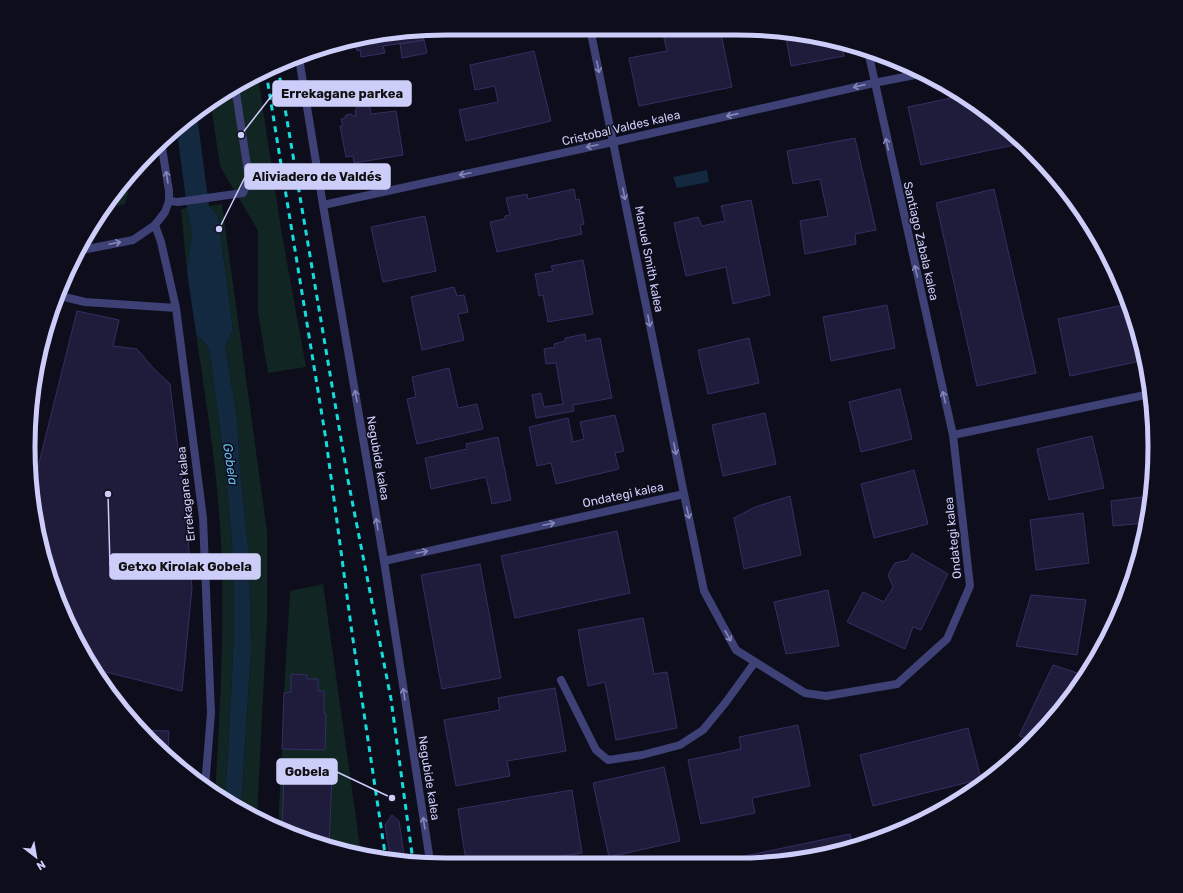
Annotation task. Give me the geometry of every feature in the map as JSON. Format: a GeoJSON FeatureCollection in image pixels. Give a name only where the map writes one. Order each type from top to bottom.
{"type":"FeatureCollection","features":[{"type":"Feature","properties":{"kind":"street","name":"Manuel Smith kalea"},"geometry":{"type":"LineString","coordinates":[[591,35],[684,494]]}},
{"type":"Feature","properties":{"kind":"street","name":"Santiago Zabala kalea"},"geometry":{"type":"LineString","coordinates":[[869,57],[953,435]]}},
{"type":"Feature","properties":{"kind":"street","name":"Negubide kalea"},"geometry":{"type":"LineString","coordinates":[[300,62],[322,205],[384,561],[429,857]]}},
{"type":"Feature","properties":{"kind":"street","name":"Cristobal Valdes kalea"},"geometry":{"type":"LineString","coordinates":[[322,205],[915,75]]}},
{"type":"Feature","properties":{"kind":"street"},"geometry":{"type":"LineString","coordinates":[[169,201],[178,202],[243,193],[249,179],[236,93]]}},
{"type":"Feature","properties":{"kind":"street"},"geometry":{"type":"LineString","coordinates":[[85,249],[133,240],[156,225],[165,212],[169,201],[169,191],[162,150]]}},
{"type":"Feature","properties":{"kind":"street","name":"Errekagane kalea"},"geometry":{"type":"LineString","coordinates":[[156,225],[176,308],[202,518],[211,713],[206,780]]}},
{"type":"Feature","properties":{"kind":"street"},"geometry":{"type":"LineString","coordinates":[[63,297],[85,302],[176,308]]}},
{"type":"Feature","properties":{"kind":"street"},"geometry":{"type":"LineString","coordinates":[[953,435],[1144,395]]}},
{"type":"Feature","properties":{"kind":"street","name":"Ondategi kalea"},"geometry":{"type":"LineString","coordinates":[[384,561],[684,494],[704,591],[736,650],[805,693],[826,696],[897,684],[947,639],[970,586],[953,435]]}},
{"type":"Feature","properties":{"kind":"street"},"geometry":{"type":"LineString","coordinates":[[561,680],[596,750],[608,760],[642,755],[680,745],[703,730],[726,702],[755,662]]}},
{"type":"Feature","properties":{"kind":"green space"},"geometry":{"type":"Polygon","coordinates":[[[259,80],[281,229],[306,367],[268,373],[258,312],[258,231],[220,166],[212,109],[259,80]]]}},
{"type":"Feature","properties":{"kind":"green space"},"geometry":{"type":"Polygon","coordinates":[[[128,187],[128,194],[125,204],[117,206],[114,204],[128,187]]]}},
{"type":"Feature","properties":{"kind":"green space"},"geometry":{"type":"Polygon","coordinates":[[[222,204],[267,531],[267,619],[257,812],[241,803],[251,649],[249,555],[240,469],[237,418],[225,346],[233,330],[218,216],[209,206],[222,204]]]}},
{"type":"Feature","properties":{"kind":"green space"},"geometry":{"type":"Polygon","coordinates":[[[187,208],[192,234],[187,272],[181,209],[187,208]]]}},
{"type":"Feature","properties":{"kind":"green space"},"geometry":{"type":"Polygon","coordinates":[[[196,333],[209,348],[229,502],[233,564],[234,621],[225,793],[215,787],[222,638],[222,575],[217,491],[196,333]]]}},
{"type":"Feature","properties":{"kind":"green space"},"geometry":{"type":"Polygon","coordinates":[[[323,584],[360,849],[314,836],[278,822],[282,749],[325,750],[326,714],[324,714],[324,691],[318,691],[307,679],[306,675],[291,674],[291,692],[284,693],[290,591],[323,584]]]}},
{"type":"Feature","properties":{"kind":"water"},"geometry":{"type":"Polygon","coordinates":[[[198,119],[209,206],[218,216],[233,330],[225,346],[237,418],[240,469],[249,555],[251,649],[241,803],[225,793],[234,621],[233,564],[229,502],[209,348],[196,333],[187,272],[192,234],[178,135],[198,119]]]}},
{"type":"Feature","properties":{"kind":"water"},"geometry":{"type":"Polygon","coordinates":[[[707,170],[709,182],[677,188],[673,177],[707,170]]]}},
{"type":"Feature","properties":{"kind":"building"},"geometry":{"type":"Polygon","coordinates":[[[663,35],[721,35],[732,87],[639,106],[629,58],[667,51],[663,35]]]}},
{"type":"Feature","properties":{"kind":"building"},"geometry":{"type":"Polygon","coordinates":[[[420,36],[423,36],[424,40],[383,46],[385,53],[361,57],[360,50],[357,51],[356,45],[366,43],[420,36]]]}},
{"type":"Feature","properties":{"kind":"building"},"geometry":{"type":"Polygon","coordinates":[[[786,39],[842,49],[844,56],[791,66],[786,39]]]}},
{"type":"Feature","properties":{"kind":"building"},"geometry":{"type":"Polygon","coordinates":[[[424,40],[427,53],[402,58],[400,44],[424,40]]]}},
{"type":"Feature","properties":{"kind":"building"},"geometry":{"type":"Polygon","coordinates":[[[534,51],[551,121],[466,141],[459,110],[498,102],[495,86],[475,90],[470,65],[534,51]]]}},
{"type":"Feature","properties":{"kind":"building"},"geometry":{"type":"Polygon","coordinates":[[[954,97],[987,120],[1016,145],[921,165],[908,107],[954,97]]]}},
{"type":"Feature","properties":{"kind":"building"},"geometry":{"type":"Polygon","coordinates":[[[366,106],[370,108],[371,114],[396,111],[403,155],[354,163],[353,156],[346,157],[340,126],[343,126],[341,119],[345,118],[346,115],[351,114],[356,117],[355,111],[357,107],[366,106]]]}},
{"type":"Feature","properties":{"kind":"building"},"geometry":{"type":"Polygon","coordinates":[[[855,138],[876,230],[855,234],[856,244],[805,254],[800,221],[828,216],[820,179],[793,184],[787,151],[855,138]]]}},
{"type":"Feature","properties":{"kind":"building"},"geometry":{"type":"Polygon","coordinates":[[[574,189],[576,200],[579,199],[584,224],[580,225],[582,234],[497,252],[490,222],[505,219],[505,216],[510,215],[506,198],[527,194],[528,199],[574,189]]]}},
{"type":"Feature","properties":{"kind":"building"},"geometry":{"type":"Polygon","coordinates":[[[994,189],[1036,373],[977,386],[936,203],[994,189]]]}},
{"type":"Feature","properties":{"kind":"building"},"geometry":{"type":"Polygon","coordinates":[[[751,200],[770,295],[733,304],[726,267],[686,276],[674,223],[698,217],[702,226],[725,221],[721,206],[751,200]]]}},
{"type":"Feature","properties":{"kind":"building"},"geometry":{"type":"Polygon","coordinates":[[[425,216],[436,271],[383,282],[371,227],[425,216]]]}},
{"type":"Feature","properties":{"kind":"building"},"geometry":{"type":"Polygon","coordinates":[[[583,260],[593,314],[548,322],[543,295],[539,296],[535,274],[553,271],[551,266],[583,260]]]}},
{"type":"Feature","properties":{"kind":"building"},"geometry":{"type":"Polygon","coordinates":[[[454,287],[457,296],[464,295],[468,312],[458,314],[464,340],[422,350],[411,297],[454,287]]]}},
{"type":"Feature","properties":{"kind":"building"},"geometry":{"type":"Polygon","coordinates":[[[887,305],[895,348],[831,361],[823,317],[887,305]]]}},
{"type":"Feature","properties":{"kind":"building"},"geometry":{"type":"Polygon","coordinates":[[[1123,305],[1139,361],[1070,376],[1058,319],[1123,305]]]}},
{"type":"Feature","properties":{"kind":"building"},"geometry":{"type":"Polygon","coordinates":[[[77,311],[119,320],[113,346],[137,349],[153,368],[170,384],[186,514],[192,588],[182,691],[101,671],[77,629],[57,579],[43,527],[36,474],[77,311]]]}},
{"type":"Feature","properties":{"kind":"building"},"geometry":{"type":"Polygon","coordinates":[[[57,313],[50,344],[48,344],[49,340],[57,313]]]}},
{"type":"Feature","properties":{"kind":"building"},"geometry":{"type":"Polygon","coordinates":[[[585,334],[586,341],[600,338],[612,398],[573,405],[574,411],[536,418],[532,395],[541,393],[544,407],[563,404],[556,363],[546,364],[544,349],[555,347],[554,344],[565,341],[565,338],[585,334]]]}},
{"type":"Feature","properties":{"kind":"building"},"geometry":{"type":"Polygon","coordinates":[[[749,338],[759,383],[708,394],[698,350],[749,338]]]}},
{"type":"Feature","properties":{"kind":"building"},"geometry":{"type":"Polygon","coordinates":[[[449,368],[458,408],[477,404],[483,429],[417,444],[407,399],[416,397],[412,377],[449,368]]]}},
{"type":"Feature","properties":{"kind":"building"},"geometry":{"type":"Polygon","coordinates":[[[900,389],[912,439],[861,452],[849,402],[900,389]]]}},
{"type":"Feature","properties":{"kind":"building"},"geometry":{"type":"Polygon","coordinates":[[[765,413],[776,464],[723,476],[712,425],[765,413]]]}},
{"type":"Feature","properties":{"kind":"building"},"geometry":{"type":"Polygon","coordinates":[[[615,415],[624,451],[615,453],[619,469],[556,484],[551,463],[537,466],[529,427],[568,418],[573,442],[584,439],[580,422],[615,415]]]}},
{"type":"Feature","properties":{"kind":"building"},"geometry":{"type":"Polygon","coordinates":[[[1092,436],[1104,488],[1049,500],[1037,449],[1092,436]]]}},
{"type":"Feature","properties":{"kind":"building"},"geometry":{"type":"Polygon","coordinates":[[[498,437],[511,500],[492,504],[486,477],[431,489],[425,458],[467,449],[466,444],[498,437]]]}},
{"type":"Feature","properties":{"kind":"building"},"geometry":{"type":"Polygon","coordinates":[[[914,470],[928,524],[874,538],[861,484],[914,470]]]}},
{"type":"Feature","properties":{"kind":"building"},"geometry":{"type":"Polygon","coordinates":[[[790,496],[801,555],[744,569],[734,518],[755,507],[790,496]]]}},
{"type":"Feature","properties":{"kind":"building"},"geometry":{"type":"Polygon","coordinates":[[[1142,497],[1143,506],[1141,523],[1113,526],[1111,501],[1142,497]]]}},
{"type":"Feature","properties":{"kind":"building"},"geometry":{"type":"Polygon","coordinates":[[[1083,513],[1089,563],[1036,570],[1030,520],[1083,513]]]}},
{"type":"Feature","properties":{"kind":"building"},"geometry":{"type":"Polygon","coordinates":[[[617,531],[630,593],[515,618],[501,556],[617,531]]]}},
{"type":"Feature","properties":{"kind":"building"},"geometry":{"type":"Polygon","coordinates":[[[912,553],[948,574],[921,630],[913,627],[905,649],[847,622],[863,592],[884,602],[893,587],[888,575],[895,563],[908,560],[912,553]]]}},
{"type":"Feature","properties":{"kind":"building"},"geometry":{"type":"Polygon","coordinates":[[[480,564],[501,678],[442,689],[421,575],[480,564]]]}},
{"type":"Feature","properties":{"kind":"building"},"geometry":{"type":"Polygon","coordinates":[[[828,590],[839,646],[786,654],[774,602],[828,590]]]}},
{"type":"Feature","properties":{"kind":"building"},"geometry":{"type":"Polygon","coordinates":[[[1031,595],[1086,600],[1077,655],[1016,646],[1031,595]]]}},
{"type":"Feature","properties":{"kind":"building"},"geometry":{"type":"Polygon","coordinates":[[[643,618],[654,674],[667,672],[677,728],[616,740],[605,682],[588,686],[578,630],[643,618]]]}},
{"type":"Feature","properties":{"kind":"building"},"geometry":{"type":"Polygon","coordinates":[[[1053,665],[1080,674],[1046,718],[1026,738],[1019,736],[1053,665]]]}},
{"type":"Feature","properties":{"kind":"building"},"geometry":{"type":"Polygon","coordinates":[[[291,674],[307,675],[307,679],[318,679],[318,691],[324,691],[324,714],[326,714],[325,750],[282,749],[284,693],[291,692],[291,674]]]}},
{"type":"Feature","properties":{"kind":"building"},"geometry":{"type":"Polygon","coordinates":[[[555,688],[566,751],[507,761],[510,776],[456,786],[444,720],[500,710],[498,698],[555,688]]]}},
{"type":"Feature","properties":{"kind":"building"},"geometry":{"type":"Polygon","coordinates":[[[798,725],[810,786],[752,798],[755,813],[701,824],[688,760],[741,749],[739,737],[798,725]]]}},
{"type":"Feature","properties":{"kind":"building"},"geometry":{"type":"Polygon","coordinates":[[[968,728],[981,778],[978,780],[873,806],[860,755],[968,728]]]}},
{"type":"Feature","properties":{"kind":"building"},"geometry":{"type":"Polygon","coordinates":[[[149,730],[169,731],[168,749],[149,730]]]}},
{"type":"Feature","properties":{"kind":"building"},"geometry":{"type":"Polygon","coordinates":[[[664,767],[680,841],[609,857],[593,783],[664,767]]]}},
{"type":"Feature","properties":{"kind":"building"},"geometry":{"type":"Polygon","coordinates":[[[284,774],[332,776],[329,841],[282,824],[284,774]]]}},
{"type":"Feature","properties":{"kind":"building"},"geometry":{"type":"Polygon","coordinates":[[[572,790],[582,853],[550,858],[466,858],[458,809],[572,790]]]}},
{"type":"Feature","properties":{"kind":"building"},"geometry":{"type":"Polygon","coordinates":[[[392,815],[399,821],[404,855],[390,854],[385,825],[392,815]]]}},
{"type":"Feature","properties":{"kind":"building"},"geometry":{"type":"Polygon","coordinates":[[[850,834],[851,841],[817,850],[790,854],[735,858],[850,834]]]}},
{"type":"Feature","properties":{"kind":"railway"},"geometry":{"type":"LineString","coordinates":[[279,71],[348,480],[391,699],[412,856]]}},
{"type":"Feature","properties":{"kind":"railway"},"geometry":{"type":"LineString","coordinates":[[267,76],[326,440],[352,633],[385,853]]}},
{"type":"Feature","properties":{"kind":"place","name":"Errekagane parkea"},"geometry":{"type":"Point","coordinates":[241,135]}},
{"type":"Feature","properties":{"kind":"place","name":"Aliviadero de Valdés"},"geometry":{"type":"Point","coordinates":[219,229]}},
{"type":"Feature","properties":{"kind":"place","name":"Getxo Kirolak Gobela"},"geometry":{"type":"Point","coordinates":[108,494]}},
{"type":"Feature","properties":{"kind":"place","name":"Gobela"},"geometry":{"type":"Point","coordinates":[392,798]}}]}
